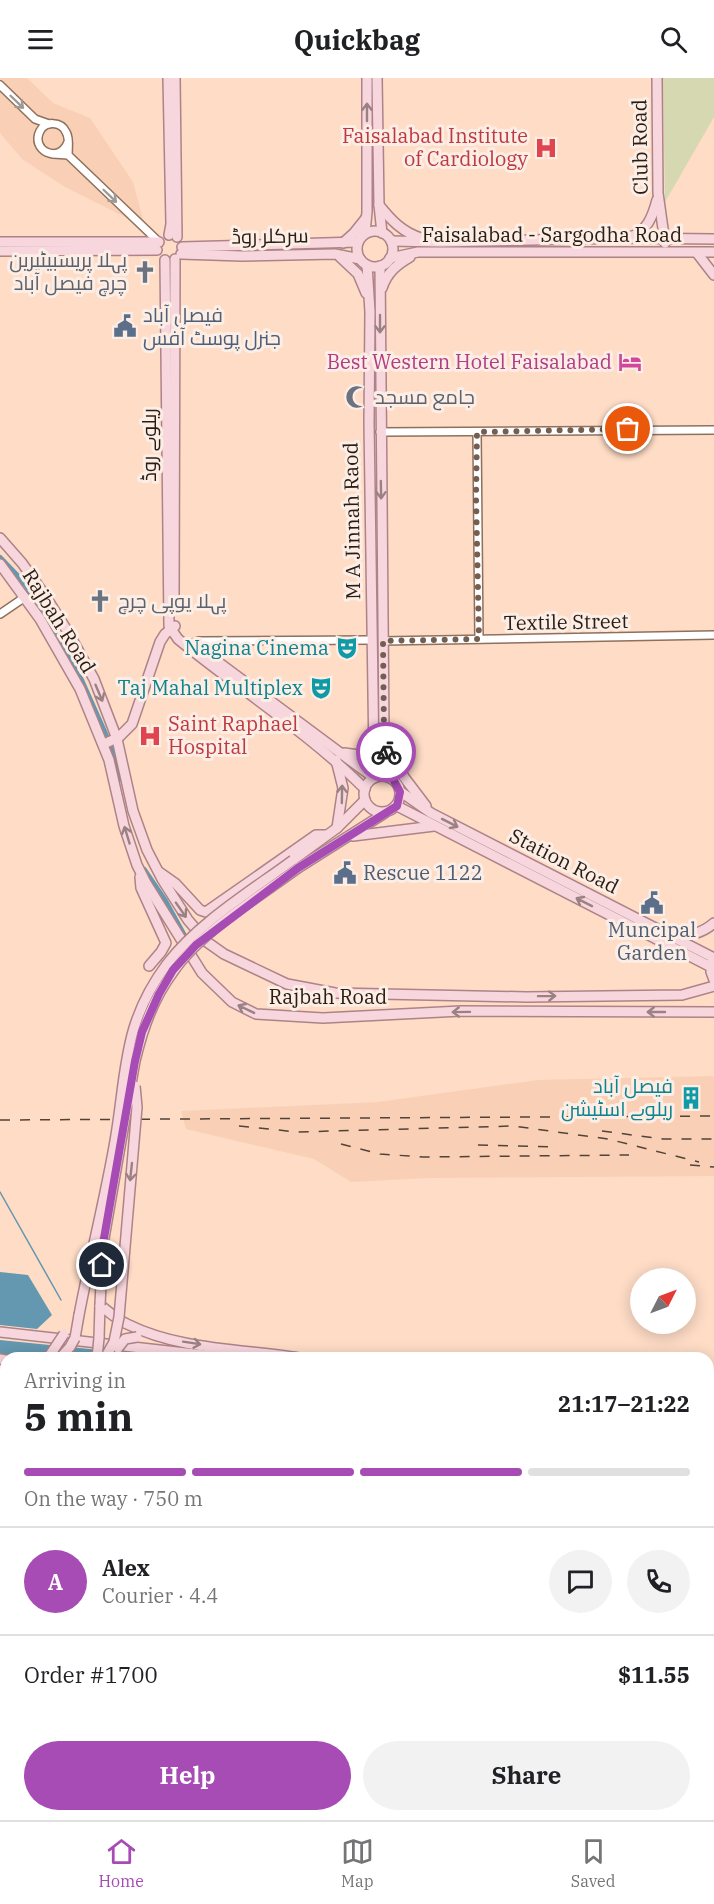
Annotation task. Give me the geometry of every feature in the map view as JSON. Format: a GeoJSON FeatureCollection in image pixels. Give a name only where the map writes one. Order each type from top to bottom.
{"type":"FeatureCollection","features":[{"type":"Feature","properties":{"kind":"main road"},"geometry":{"type":"LineString","coordinates":[[168,78],[171,224],[176,255]]}},
{"type":"Feature","properties":{"kind":"main road"},"geometry":{"type":"LineString","coordinates":[[158,246],[173,236],[177,222],[174,78]]}},
{"type":"Feature","properties":{"kind":"main road"},"geometry":{"type":"LineString","coordinates":[[365,234],[367,78]]}},
{"type":"Feature","properties":{"kind":"main road"},"geometry":{"type":"LineString","coordinates":[[377,78],[379,205],[382,233]]}},
{"type":"Feature","properties":{"kind":"main road","name":"Club Road"},"geometry":{"type":"LineString","coordinates":[[657,78],[658,193],[664,240],[668,251]]}},
{"type":"Feature","properties":{"kind":"main road"},"geometry":{"type":"LineString","coordinates":[[624,238],[637,235],[647,225],[652,216],[658,193]]}},
{"type":"Feature","properties":{"kind":"main road"},"geometry":{"type":"LineString","coordinates":[[379,205],[408,234],[438,245]]}},
{"type":"Feature","properties":{"kind":"main road"},"geometry":{"type":"LineString","coordinates":[[343,243],[367,216]]}},
{"type":"Feature","properties":{"kind":"main road"},"geometry":{"type":"LineString","coordinates":[[177,222],[182,235],[190,243],[199,247]]}},
{"type":"Feature","properties":{"kind":"main road"},"geometry":{"type":"LineString","coordinates":[[376,231],[391,240],[390,258],[380,266],[363,262],[357,254],[358,242],[365,234],[376,231]]}},
{"type":"Feature","properties":{"kind":"main road","name":"Faisalabad - Sargodha Road"},"geometry":{"type":"LineString","coordinates":[[390,258],[438,245],[624,238],[714,239]]}},
{"type":"Feature","properties":{"kind":"main road","name":"Faisalabad - Sargodha Road"},"geometry":{"type":"LineString","coordinates":[[391,240],[438,245],[714,252]]}},
{"type":"Feature","properties":{"kind":"main road"},"geometry":{"type":"LineString","coordinates":[[0,242],[35,245],[158,246],[176,255]]}},
{"type":"Feature","properties":{"kind":"main road","name":"سرکلر روڈ"},"geometry":{"type":"LineString","coordinates":[[176,255],[199,247],[358,242]]}},
{"type":"Feature","properties":{"kind":"main road"},"geometry":{"type":"LineString","coordinates":[[0,251],[35,245]]}},
{"type":"Feature","properties":{"kind":"main road"},"geometry":{"type":"LineString","coordinates":[[375,302],[389,273],[398,264],[418,252]]}},
{"type":"Feature","properties":{"kind":"main road"},"geometry":{"type":"LineString","coordinates":[[697,253],[714,275]]}},
{"type":"Feature","properties":{"kind":"main road"},"geometry":{"type":"LineString","coordinates":[[335,254],[349,263],[375,302]]}},
{"type":"Feature","properties":{"kind":"main road","name":"سرکلر روڈ"},"geometry":{"type":"LineString","coordinates":[[176,255],[335,254],[363,262]]}},
{"type":"Feature","properties":{"kind":"main road","name":"ریلوے روڈ"},"geometry":{"type":"LineString","coordinates":[[173,628],[176,529],[176,255]]}},
{"type":"Feature","properties":{"kind":"main road","name":"M A Jinnah Raod"},"geometry":{"type":"LineString","coordinates":[[363,262],[375,302],[380,432],[384,733]]}},
{"type":"Feature","properties":{"kind":"main road","name":"M A Jinnah Raod"},"geometry":{"type":"LineString","coordinates":[[375,777],[369,422],[375,302],[380,266]]}},
{"type":"Feature","properties":{"kind":"main road","name":"Rajbah Road"},"geometry":{"type":"LineString","coordinates":[[0,538],[22,563],[67,632],[94,679],[110,742],[147,850],[157,870],[177,904],[207,942],[224,954],[286,984],[335,993],[682,995],[714,986]]}},
{"type":"Feature","properties":{"kind":"main road","name":"Rajbah Road"},"geometry":{"type":"LineString","coordinates":[[0,564],[55,640],[110,742],[124,826],[139,870],[168,922],[202,973],[232,1002],[256,1014],[282,1017],[343,1018],[461,1011],[714,1012]]}},
{"type":"Feature","properties":{"kind":"main road"},"geometry":{"type":"LineString","coordinates":[[173,628],[337,756],[365,789]]}},
{"type":"Feature","properties":{"kind":"main road"},"geometry":{"type":"LineString","coordinates":[[110,742],[132,724],[160,642],[173,628]]}},
{"type":"Feature","properties":{"kind":"main road"},"geometry":{"type":"LineString","coordinates":[[173,628],[178,639],[188,648],[287,722],[337,756],[375,777],[393,779]]}},
{"type":"Feature","properties":{"kind":"main road"},"geometry":{"type":"LineString","coordinates":[[55,640],[67,632]]}},
{"type":"Feature","properties":{"kind":"main road"},"geometry":{"type":"LineString","coordinates":[[73,1352],[115,1141],[125,1057],[139,1011],[150,989],[167,964],[191,937],[295,864],[351,836],[397,806],[400,792],[393,779],[384,733]]}},
{"type":"Feature","properties":{"kind":"main road"},"geometry":{"type":"LineString","coordinates":[[384,733],[404,777],[431,813]]}},
{"type":"Feature","properties":{"kind":"main road"},"geometry":{"type":"LineString","coordinates":[[337,756],[359,755],[374,747]]}},
{"type":"Feature","properties":{"kind":"main road"},"geometry":{"type":"LineString","coordinates":[[337,756],[343,788],[337,828]]}},
{"type":"Feature","properties":{"kind":"main road"},"geometry":{"type":"LineString","coordinates":[[375,777],[365,789],[365,800],[373,810],[385,813]]}},
{"type":"Feature","properties":{"kind":"main road","name":"Station Road"},"geometry":{"type":"LineString","coordinates":[[400,792],[431,813],[713,961]]}},
{"type":"Feature","properties":{"kind":"main road"},"geometry":{"type":"LineString","coordinates":[[98,1352],[103,1244],[142,1032],[149,1014],[173,970],[196,945],[337,828],[365,800]]}},
{"type":"Feature","properties":{"kind":"main road","name":"Station Road"},"geometry":{"type":"LineString","coordinates":[[397,806],[713,961]]}},
{"type":"Feature","properties":{"kind":"main road"},"geometry":{"type":"LineString","coordinates":[[351,836],[434,826]]}},
{"type":"Feature","properties":{"kind":"main road"},"geometry":{"type":"LineString","coordinates":[[157,870],[176,884],[198,908],[206,912],[316,835],[326,835]]}},
{"type":"Feature","properties":{"kind":"main road"},"geometry":{"type":"LineString","coordinates":[[139,870],[141,888],[166,943],[149,966]]}},
{"type":"Feature","properties":{"kind":"main road"},"geometry":{"type":"LineString","coordinates":[[667,935],[691,936],[714,923]]}},
{"type":"Feature","properties":{"kind":"main road"},"geometry":{"type":"LineString","coordinates":[[713,961],[714,980]]}},
{"type":"Feature","properties":{"kind":"main road"},"geometry":{"type":"LineString","coordinates":[[696,992],[696,1012]]}},
{"type":"Feature","properties":{"kind":"main road"},"geometry":{"type":"LineString","coordinates":[[571,996],[572,1012]]}},
{"type":"Feature","properties":{"kind":"main road"},"geometry":{"type":"LineString","coordinates":[[108,1352],[114,1341],[118,1317],[137,1107],[134,1072]]}},
{"type":"Feature","properties":{"kind":"main road"},"geometry":{"type":"LineString","coordinates":[[100,1305],[124,1323],[164,1338]]}},
{"type":"Feature","properties":{"kind":"main road"},"geometry":{"type":"LineString","coordinates":[[52,1352],[68,1330],[75,1334]]}},
{"type":"Feature","properties":{"kind":"main road"},"geometry":{"type":"LineString","coordinates":[[0,1332],[177,1352]]}},
{"type":"Feature","properties":{"kind":"main road"},"geometry":{"type":"LineString","coordinates":[[65,1352],[75,1334]]}},
{"type":"Feature","properties":{"kind":"main road"},"geometry":{"type":"LineString","coordinates":[[118,1352],[121,1342],[131,1337],[164,1338],[253,1352]]}},
{"type":"Feature","properties":{"kind":"street"},"geometry":{"type":"LineString","coordinates":[[0,85],[35,119],[64,128],[68,137],[68,155]]}},
{"type":"Feature","properties":{"kind":"street"},"geometry":{"type":"LineString","coordinates":[[35,119],[40,147],[48,153],[68,155],[158,246]]}},
{"type":"Feature","properties":{"kind":"street"},"geometry":{"type":"LineString","coordinates":[[38,138],[41,129],[50,124]]}},
{"type":"Feature","properties":{"kind":"street"},"geometry":{"type":"LineString","coordinates":[[53,154],[63,150],[68,142]]}},
{"type":"Feature","properties":{"kind":"street"},"geometry":{"type":"LineString","coordinates":[[380,432],[714,430]]}},
{"type":"Feature","properties":{"kind":"street"},"geometry":{"type":"LineString","coordinates":[[477,432],[479,639]]}},
{"type":"Feature","properties":{"kind":"street"},"geometry":{"type":"LineString","coordinates":[[0,614],[25,597]]}},
{"type":"Feature","properties":{"kind":"street","name":"Textile Street"},"geometry":{"type":"LineString","coordinates":[[383,641],[714,635]]}},
{"type":"Feature","properties":{"kind":"street"},"geometry":{"type":"LineString","coordinates":[[193,644],[199,641],[372,640]]}},
{"type":"Feature","properties":{"kind":"shaded area"},"geometry":{"type":"Polygon","coordinates":[[[0,78],[27,78],[53,103],[90,118],[133,182],[145,227],[65,187],[22,159],[0,133],[0,78]]]}},
{"type":"Feature","properties":{"kind":"shaded area"},"geometry":{"type":"Polygon","coordinates":[[[714,1077],[714,1176],[429,1178],[351,1182],[314,1159],[186,1129],[181,1111],[378,1102],[538,1080],[714,1077]]]}},
{"type":"Feature","properties":{"kind":"green space"},"geometry":{"type":"Polygon","coordinates":[[[663,78],[714,78],[714,117],[665,202],[663,78]]]}},
{"type":"Feature","properties":{"kind":"water"},"geometry":{"type":"Polygon","coordinates":[[[0,1272],[28,1275],[52,1315],[37,1329],[0,1325],[0,1272]]]}},
{"type":"Feature","properties":{"kind":"water"},"geometry":{"type":"Polygon","coordinates":[[[0,1340],[119,1352],[0,1352],[0,1340]]]}},
{"type":"Feature","properties":{"kind":"waterway"},"geometry":{"type":"LineString","coordinates":[[0,558],[27,586],[81,680],[106,736],[114,758],[118,780]]}},
{"type":"Feature","properties":{"kind":"waterway"},"geometry":{"type":"LineString","coordinates":[[144,870],[165,901],[188,943]]}},
{"type":"Feature","properties":{"kind":"waterway"},"geometry":{"type":"LineString","coordinates":[[0,1192],[61,1300]]}},
{"type":"Feature","properties":{"kind":"railway"},"geometry":{"type":"LineString","coordinates":[[0,1120],[714,1116]]}},
{"type":"Feature","properties":{"kind":"railway"},"geometry":{"type":"LineString","coordinates":[[239,1126],[297,1132],[513,1126],[608,1139],[699,1162]]}},
{"type":"Feature","properties":{"kind":"railway"},"geometry":{"type":"LineString","coordinates":[[602,1131],[663,1139],[714,1139]]}},
{"type":"Feature","properties":{"kind":"railway"},"geometry":{"type":"LineString","coordinates":[[341,1144],[380,1154],[423,1157],[629,1155]]}},
{"type":"Feature","properties":{"kind":"railway"},"geometry":{"type":"LineString","coordinates":[[478,1145],[557,1147]]}},
{"type":"Feature","properties":{"kind":"railway"},"geometry":{"type":"LineString","coordinates":[[690,1165],[714,1167]]}},
{"type":"Feature","properties":{"kind":"way so far"},"geometry":{"type":"LineString","coordinates":[[386,752],[383,641],[479,639],[477,432],[628,429]]}},
{"type":"Feature","properties":{"kind":"place","name":"Faisalabad Institute of Cardiology"},"geometry":{"type":"Point","coordinates":[546,148]}},
{"type":"Feature","properties":{"kind":"place","name":"پہلا پریسبیٹیرین چرچ فیصل آباد"},"geometry":{"type":"Point","coordinates":[145,272]}},
{"type":"Feature","properties":{"kind":"place","name":"فیصل آباد جنرل پوسٹ آفس"},"geometry":{"type":"Point","coordinates":[125,326]}},
{"type":"Feature","properties":{"kind":"place","name":"Best Western Hotel Faisalabad"},"geometry":{"type":"Point","coordinates":[630,362]}},
{"type":"Feature","properties":{"kind":"place","name":"جامع مسجد"},"geometry":{"type":"Point","coordinates":[357,397]}},
{"type":"Feature","properties":{"kind":"place","name":"پہلا یوپی چرچ"},"geometry":{"type":"Point","coordinates":[100,601]}},
{"type":"Feature","properties":{"kind":"place","name":"Nagina Cinema"},"geometry":{"type":"Point","coordinates":[347,648]}},
{"type":"Feature","properties":{"kind":"place","name":"Taj Mahal Multiplex"},"geometry":{"type":"Point","coordinates":[321,688]}},
{"type":"Feature","properties":{"kind":"place","name":"Saint Raphael Hospital"},"geometry":{"type":"Point","coordinates":[150,736]}},
{"type":"Feature","properties":{"kind":"place","name":"Rescue 1122"},"geometry":{"type":"Point","coordinates":[345,873]}},
{"type":"Feature","properties":{"kind":"place","name":"Muncipal Garden"},"geometry":{"type":"Point","coordinates":[652,903]}},
{"type":"Feature","properties":{"kind":"place","name":"فیصل آباد ریلوے اسٹیشن"},"geometry":{"type":"Point","coordinates":[691,1098]}},
{"type":"Feature","properties":{"kind":"route"},"geometry":{"type":"LineString","coordinates":[[102,1265],[103,1244],[123,1141],[135,1061],[142,1032],[159,994],[173,970],[196,945],[298,868],[397,806],[400,797],[399,787],[393,779],[386,752]]}}]}
